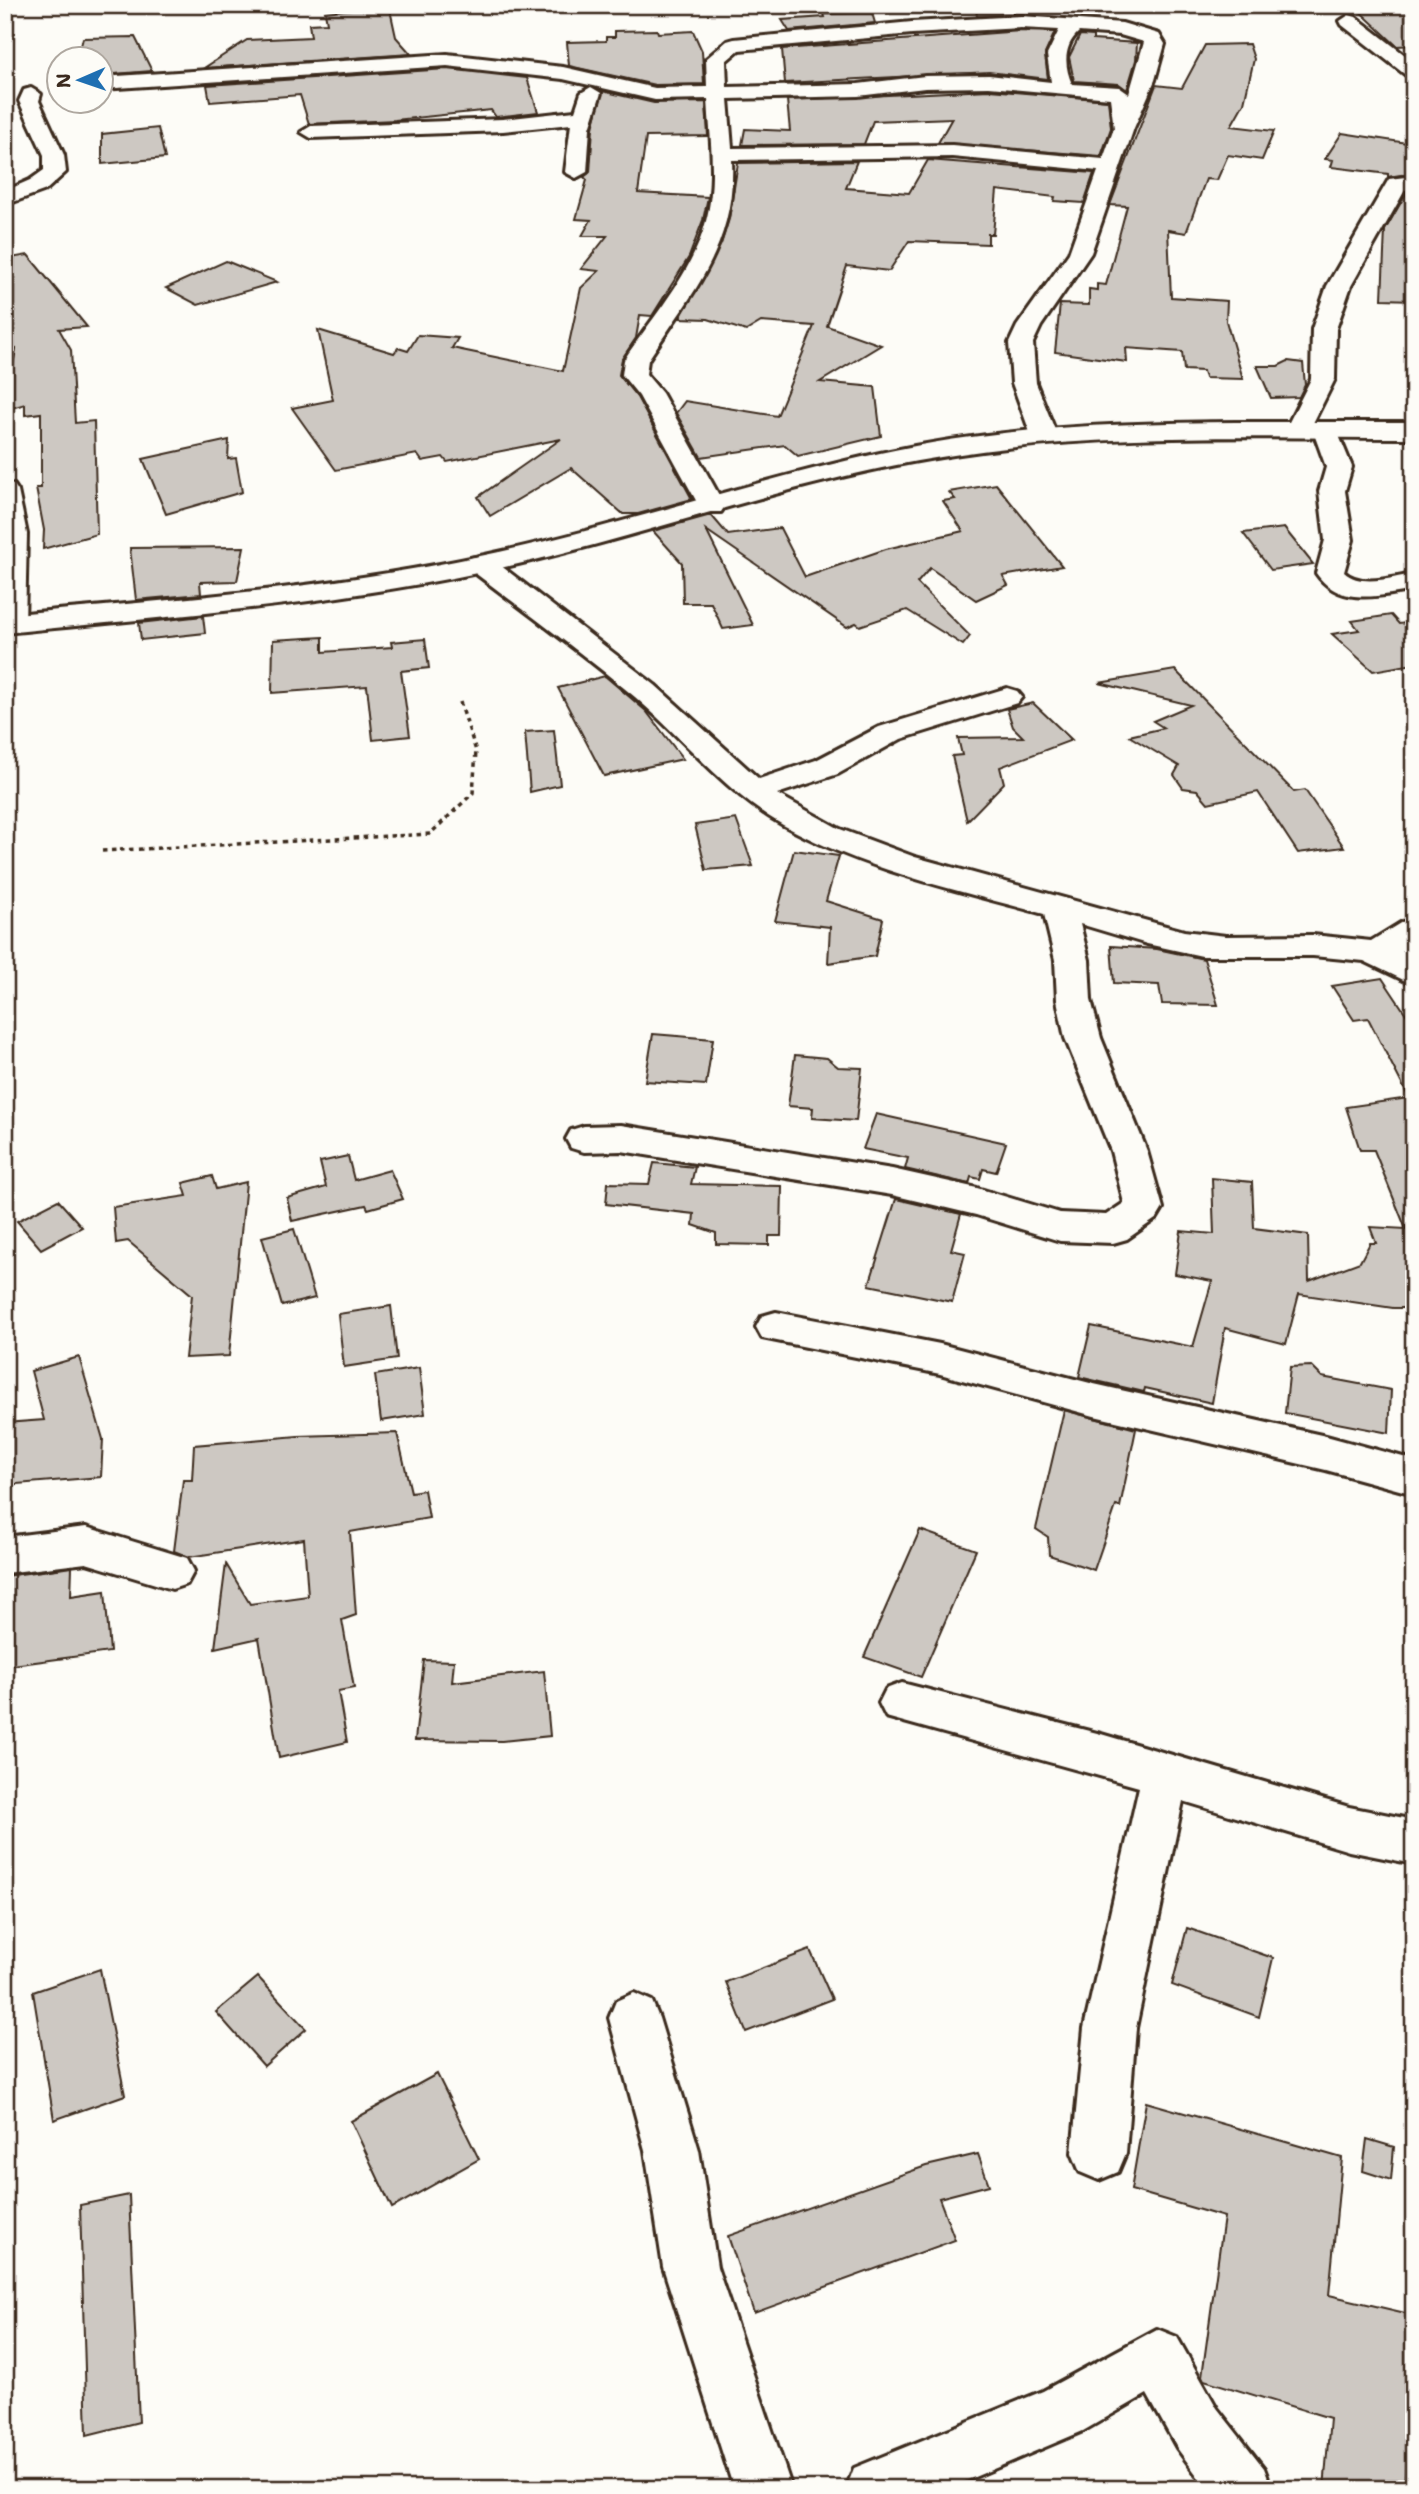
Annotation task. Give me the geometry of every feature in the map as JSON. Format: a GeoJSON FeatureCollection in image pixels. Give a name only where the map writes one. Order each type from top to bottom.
{"type":"FeatureCollection","features":[{"type":"Feature","properties":{"kind":"street"},"geometry":{"type":"LineString","coordinates":[[1349,21],[1414,72]]}},
{"type":"Feature","properties":{"kind":"street"},"geometry":{"type":"LineString","coordinates":[[712,506],[650,393],[635,375],[636,360],[696,272],[711,236],[721,201],[716,59],[726,49],[742,44],[1021,22],[1132,31],[1152,38],[1155,44],[1145,80],[1124,128],[1080,253],[1029,326],[1021,343],[1020,360],[1024,383],[1044,435]]}},
{"type":"Feature","properties":{"kind":"street"},"geometry":{"type":"LineString","coordinates":[[1065,90],[1054,67],[1063,34],[1075,25]]}},
{"type":"Feature","properties":{"kind":"street"},"geometry":{"type":"LineString","coordinates":[[116,82],[447,60],[563,73],[655,94],[718,95],[989,81],[1119,93],[1124,128]]}},
{"type":"Feature","properties":{"kind":"street"},"geometry":{"type":"LineString","coordinates":[[576,172],[587,99],[594,89],[610,83]]}},
{"type":"Feature","properties":{"kind":"street"},"geometry":{"type":"LineString","coordinates":[[5,200],[38,185],[55,172],[54,155],[29,101],[31,92]]}},
{"type":"Feature","properties":{"kind":"street"},"geometry":{"type":"LineString","coordinates":[[311,132],[503,125],[585,116]]}},
{"type":"Feature","properties":{"kind":"street"},"geometry":{"type":"LineString","coordinates":[[719,154],[952,151],[1112,166]]}},
{"type":"Feature","properties":{"kind":"street"},"geometry":{"type":"LineString","coordinates":[[1298,430],[1323,379],[1324,329],[1339,286],[1397,184],[1414,182]]}},
{"type":"Feature","properties":{"kind":"street"},"geometry":{"type":"LineString","coordinates":[[1326,430],[1339,467],[1332,491],[1339,540],[1330,573],[1333,579],[1352,588],[1414,582]]}},
{"type":"Feature","properties":{"kind":"street"},"geometry":{"type":"LineString","coordinates":[[5,491],[13,534],[8,624],[189,606],[481,564],[712,506],[857,466],[940,449],[1044,435],[1414,430]]}},
{"type":"Feature","properties":{"kind":"street"},"geometry":{"type":"LineString","coordinates":[[481,564],[645,691],[754,791],[780,810],[838,838],[926,872],[1202,945],[1342,947],[1396,960],[1414,974]]}},
{"type":"Feature","properties":{"kind":"street"},"geometry":{"type":"LineString","coordinates":[[754,791],[827,767],[890,733],[1007,697]]}},
{"type":"Feature","properties":{"kind":"street"},"geometry":{"type":"LineString","coordinates":[[584,1139],[621,1138],[793,1164],[892,1182],[977,1202],[1060,1227],[1113,1229],[1144,1208],[1129,1151],[1083,1038],[1074,1000],[1072,960],[1059,907]]}},
{"type":"Feature","properties":{"kind":"street"},"geometry":{"type":"LineString","coordinates":[[1375,953],[1414,929]]}},
{"type":"Feature","properties":{"kind":"street"},"geometry":{"type":"LineString","coordinates":[[776,1327],[940,1359],[1094,1400],[1326,1453],[1414,1477]]}},
{"type":"Feature","properties":{"kind":"street"},"geometry":{"type":"LineString","coordinates":[[5,1555],[86,1545],[172,1571]]}},
{"type":"Feature","properties":{"kind":"street"},"geometry":{"type":"LineString","coordinates":[[902,1703],[1165,1774],[1349,1829],[1414,1842]]}},
{"type":"Feature","properties":{"kind":"street"},"geometry":{"type":"LineString","coordinates":[[1099,2154],[1110,2028],[1165,1774]]}},
{"type":"Feature","properties":{"kind":"street"},"geometry":{"type":"LineString","coordinates":[[634,2018],[672,2150],[690,2267],[763,2489]]}},
{"type":"Feature","properties":{"kind":"street"},"geometry":{"type":"LineString","coordinates":[[875,2489],[1063,2411],[1157,2357],[1197,2428],[1243,2489]]}},
{"type":"Feature","properties":{"kind":"path"},"geometry":{"type":"LineString","coordinates":[[103,851],[326,836],[430,834],[473,793],[476,751],[459,699]]}},
{"type":"Feature","properties":{"kind":"building"},"geometry":{"type":"Polygon","coordinates":[[[389,5],[396,37],[411,54],[204,68],[247,40],[311,37],[309,24],[327,23],[325,12],[389,5]]]}},
{"type":"Feature","properties":{"kind":"building"},"geometry":{"type":"Polygon","coordinates":[[[975,5],[1011,5],[1014,14],[977,16],[975,5]]]}},
{"type":"Feature","properties":{"kind":"building"},"geometry":{"type":"Polygon","coordinates":[[[1414,5],[1414,45],[1397,46],[1355,7],[1414,5]]]}},
{"type":"Feature","properties":{"kind":"building"},"geometry":{"type":"Polygon","coordinates":[[[872,13],[875,23],[789,31],[782,20],[825,17],[824,14],[872,13]]]}},
{"type":"Feature","properties":{"kind":"building"},"geometry":{"type":"Polygon","coordinates":[[[657,30],[658,33],[693,31],[702,51],[704,84],[655,85],[569,66],[567,42],[606,41],[606,37],[615,37],[615,31],[657,30]]]}},
{"type":"Feature","properties":{"kind":"building"},"geometry":{"type":"Polygon","coordinates":[[[1021,31],[1055,32],[1045,54],[1048,79],[989,72],[785,83],[782,49],[1021,31]]]}},
{"type":"Feature","properties":{"kind":"building"},"geometry":{"type":"Polygon","coordinates":[[[1080,35],[1093,36],[1093,40],[1137,43],[1136,60],[1127,90],[1119,84],[1074,81],[1069,57],[1080,35]]]}},
{"type":"Feature","properties":{"kind":"building"},"geometry":{"type":"Polygon","coordinates":[[[135,37],[152,71],[116,74],[116,46],[81,46],[83,38],[135,37]]]}},
{"type":"Feature","properties":{"kind":"building"},"geometry":{"type":"Polygon","coordinates":[[[1249,44],[1254,59],[1244,103],[1231,126],[1274,131],[1262,160],[1228,155],[1217,180],[1206,179],[1186,233],[1168,230],[1171,297],[1227,301],[1226,321],[1243,379],[1205,378],[1203,371],[1184,370],[1182,352],[1126,348],[1127,362],[1055,352],[1060,304],[1089,305],[1089,289],[1097,290],[1097,284],[1106,285],[1127,206],[1110,205],[1156,85],[1182,88],[1205,45],[1249,44]]]}},
{"type":"Feature","properties":{"kind":"building"},"geometry":{"type":"Polygon","coordinates":[[[447,69],[527,78],[538,112],[496,117],[491,110],[395,120],[309,124],[300,95],[210,102],[207,85],[447,69]]]}},
{"type":"Feature","properties":{"kind":"building"},"geometry":{"type":"Polygon","coordinates":[[[989,90],[1108,100],[1111,128],[1101,156],[938,143],[952,118],[873,121],[864,144],[742,145],[745,129],[790,131],[787,100],[989,90]]]}},
{"type":"Feature","properties":{"kind":"building"},"geometry":{"type":"Polygon","coordinates":[[[602,91],[654,103],[706,102],[708,136],[646,137],[638,193],[708,197],[703,220],[689,257],[652,316],[640,315],[636,338],[622,359],[619,375],[637,397],[692,499],[638,514],[623,514],[571,468],[490,516],[478,497],[561,439],[447,462],[443,457],[422,461],[417,454],[336,470],[292,408],[333,400],[318,330],[394,353],[398,348],[408,351],[418,335],[458,338],[452,348],[563,371],[581,288],[599,271],[581,269],[607,236],[582,236],[591,220],[576,219],[587,180],[584,177],[590,172],[593,128],[602,91]]]}},
{"type":"Feature","properties":{"kind":"building"},"geometry":{"type":"Polygon","coordinates":[[[158,128],[165,158],[102,164],[102,134],[158,128]]]}},
{"type":"Feature","properties":{"kind":"building"},"geometry":{"type":"Polygon","coordinates":[[[1342,133],[1414,144],[1414,173],[1388,177],[1388,174],[1331,167],[1333,160],[1325,159],[1342,133]]]}},
{"type":"Feature","properties":{"kind":"building"},"geometry":{"type":"Polygon","coordinates":[[[928,160],[1094,173],[1084,203],[1054,201],[1055,197],[997,190],[993,234],[988,234],[988,244],[909,241],[889,271],[847,266],[827,326],[881,345],[820,382],[875,387],[881,436],[798,456],[785,445],[701,457],[676,413],[685,401],[777,416],[814,326],[761,322],[746,331],[708,319],[680,318],[721,244],[729,219],[738,163],[857,161],[846,188],[909,193],[928,160]]]}},
{"type":"Feature","properties":{"kind":"building"},"geometry":{"type":"Polygon","coordinates":[[[1414,191],[1414,300],[1382,299],[1385,230],[1407,192],[1414,191]]]}},
{"type":"Feature","properties":{"kind":"building"},"geometry":{"type":"Polygon","coordinates":[[[28,255],[87,327],[59,329],[71,350],[75,423],[94,421],[97,534],[43,549],[44,530],[36,488],[41,488],[41,413],[25,415],[25,404],[5,410],[16,349],[9,350],[10,335],[5,322],[5,259],[28,255]]]}},
{"type":"Feature","properties":{"kind":"building"},"geometry":{"type":"Polygon","coordinates":[[[226,261],[277,282],[198,305],[166,288],[226,261]]]}},
{"type":"Feature","properties":{"kind":"building"},"geometry":{"type":"Polygon","coordinates":[[[1288,361],[1303,363],[1305,385],[1299,397],[1271,398],[1257,366],[1278,366],[1288,361]]]}},
{"type":"Feature","properties":{"kind":"building"},"geometry":{"type":"Polygon","coordinates":[[[229,440],[228,459],[236,458],[242,492],[166,514],[143,459],[229,440]]]}},
{"type":"Feature","properties":{"kind":"building"},"geometry":{"type":"Polygon","coordinates":[[[996,484],[1062,566],[1003,576],[1008,585],[976,600],[930,568],[917,583],[970,636],[963,645],[907,610],[860,626],[856,623],[847,627],[706,530],[753,625],[723,629],[711,603],[683,603],[682,563],[653,531],[711,515],[728,535],[780,528],[805,577],[886,549],[963,531],[943,501],[955,499],[949,492],[996,484]]]}},
{"type":"Feature","properties":{"kind":"building"},"geometry":{"type":"Polygon","coordinates":[[[1284,528],[1313,564],[1271,570],[1243,533],[1284,528]]]}},
{"type":"Feature","properties":{"kind":"building"},"geometry":{"type":"Polygon","coordinates":[[[244,547],[237,581],[200,582],[201,594],[136,600],[130,548],[244,547]]]}},
{"type":"Feature","properties":{"kind":"building"},"geometry":{"type":"Polygon","coordinates":[[[1391,615],[1399,624],[1414,622],[1414,664],[1373,671],[1332,634],[1359,630],[1352,621],[1391,615]]]}},
{"type":"Feature","properties":{"kind":"building"},"geometry":{"type":"Polygon","coordinates":[[[203,616],[205,633],[141,640],[139,623],[203,616]]]}},
{"type":"Feature","properties":{"kind":"building"},"geometry":{"type":"Polygon","coordinates":[[[323,637],[323,652],[392,647],[391,642],[425,639],[429,668],[401,671],[410,736],[373,740],[367,686],[272,693],[273,640],[323,637]]]}},
{"type":"Feature","properties":{"kind":"building"},"geometry":{"type":"Polygon","coordinates":[[[1175,670],[1294,792],[1305,790],[1344,847],[1298,853],[1258,792],[1208,803],[1197,790],[1183,788],[1174,775],[1179,766],[1129,736],[1164,728],[1153,721],[1191,705],[1099,683],[1175,670]]]}},
{"type":"Feature","properties":{"kind":"building"},"geometry":{"type":"Polygon","coordinates":[[[605,676],[646,711],[683,759],[604,776],[558,688],[605,676]]]}},
{"type":"Feature","properties":{"kind":"building"},"geometry":{"type":"Polygon","coordinates":[[[1033,703],[1072,740],[1000,767],[1004,783],[967,821],[952,756],[962,755],[958,738],[1023,737],[1013,727],[1007,709],[1033,703]]]}},
{"type":"Feature","properties":{"kind":"building"},"geometry":{"type":"Polygon","coordinates":[[[554,730],[560,785],[530,792],[525,732],[554,730]]]}},
{"type":"Feature","properties":{"kind":"building"},"geometry":{"type":"Polygon","coordinates":[[[736,819],[753,866],[706,870],[695,825],[736,819]]]}},
{"type":"Feature","properties":{"kind":"building"},"geometry":{"type":"Polygon","coordinates":[[[794,850],[839,856],[826,901],[883,919],[875,956],[828,963],[830,927],[775,921],[794,850]]]}},
{"type":"Feature","properties":{"kind":"building"},"geometry":{"type":"Polygon","coordinates":[[[1111,946],[1157,949],[1204,959],[1218,1005],[1162,1004],[1159,985],[1114,983],[1111,946]]]}},
{"type":"Feature","properties":{"kind":"building"},"geometry":{"type":"Polygon","coordinates":[[[1382,978],[1414,1026],[1414,1308],[1393,1308],[1299,1294],[1286,1344],[1225,1328],[1212,1403],[1145,1388],[1144,1392],[1079,1377],[1091,1326],[1193,1347],[1212,1281],[1175,1274],[1181,1231],[1214,1234],[1212,1178],[1252,1182],[1254,1228],[1308,1235],[1309,1281],[1360,1262],[1370,1243],[1376,1243],[1370,1227],[1406,1229],[1374,1150],[1360,1150],[1346,1107],[1409,1098],[1368,1018],[1354,1020],[1332,986],[1382,978]]]}},
{"type":"Feature","properties":{"kind":"building"},"geometry":{"type":"Polygon","coordinates":[[[653,1034],[713,1039],[706,1085],[645,1081],[653,1034]]]}},
{"type":"Feature","properties":{"kind":"building"},"geometry":{"type":"Polygon","coordinates":[[[795,1055],[827,1058],[838,1067],[862,1068],[856,1121],[812,1118],[813,1108],[788,1106],[795,1055]]]}},
{"type":"Feature","properties":{"kind":"building"},"geometry":{"type":"Polygon","coordinates":[[[876,1114],[1006,1143],[996,1172],[983,1169],[980,1179],[971,1177],[969,1184],[905,1169],[908,1158],[863,1149],[876,1114]]]}},
{"type":"Feature","properties":{"kind":"building"},"geometry":{"type":"Polygon","coordinates":[[[348,1156],[354,1180],[390,1170],[403,1199],[368,1209],[366,1205],[292,1221],[287,1198],[326,1187],[320,1162],[348,1156]]]}},
{"type":"Feature","properties":{"kind":"building"},"geometry":{"type":"Polygon","coordinates":[[[654,1163],[695,1167],[691,1184],[782,1186],[781,1236],[769,1236],[769,1245],[716,1244],[716,1233],[693,1225],[694,1214],[606,1204],[608,1183],[649,1184],[654,1163]]]}},
{"type":"Feature","properties":{"kind":"building"},"geometry":{"type":"Polygon","coordinates":[[[212,1176],[216,1189],[246,1182],[229,1356],[185,1358],[192,1295],[128,1241],[116,1243],[113,1207],[187,1196],[183,1183],[212,1176]]]}},
{"type":"Feature","properties":{"kind":"building"},"geometry":{"type":"Polygon","coordinates":[[[896,1199],[961,1214],[951,1250],[965,1253],[952,1302],[869,1285],[896,1199]]]}},
{"type":"Feature","properties":{"kind":"building"},"geometry":{"type":"Polygon","coordinates":[[[58,1200],[82,1227],[41,1249],[17,1221],[58,1200]]]}},
{"type":"Feature","properties":{"kind":"building"},"geometry":{"type":"Polygon","coordinates":[[[294,1229],[315,1298],[282,1306],[262,1237],[294,1229]]]}},
{"type":"Feature","properties":{"kind":"building"},"geometry":{"type":"Polygon","coordinates":[[[391,1306],[397,1359],[344,1367],[338,1314],[391,1306]]]}},
{"type":"Feature","properties":{"kind":"building"},"geometry":{"type":"Polygon","coordinates":[[[79,1357],[103,1439],[101,1477],[5,1485],[5,1423],[44,1420],[31,1371],[79,1357]]]}},
{"type":"Feature","properties":{"kind":"building"},"geometry":{"type":"Polygon","coordinates":[[[1311,1366],[1322,1377],[1391,1390],[1389,1433],[1285,1413],[1290,1367],[1311,1366]]]}},
{"type":"Feature","properties":{"kind":"building"},"geometry":{"type":"Polygon","coordinates":[[[419,1368],[425,1414],[381,1421],[375,1375],[419,1368]]]}},
{"type":"Feature","properties":{"kind":"building"},"geometry":{"type":"Polygon","coordinates":[[[1064,1410],[1136,1429],[1120,1507],[1116,1506],[1094,1570],[1049,1555],[1048,1537],[1036,1529],[1064,1410]]]}},
{"type":"Feature","properties":{"kind":"building"},"geometry":{"type":"Polygon","coordinates":[[[397,1433],[411,1492],[424,1490],[429,1518],[350,1532],[356,1615],[342,1620],[354,1688],[338,1691],[347,1742],[279,1758],[259,1638],[215,1648],[226,1564],[250,1604],[308,1596],[304,1539],[189,1557],[174,1551],[183,1480],[192,1480],[194,1445],[298,1436],[397,1433]]]}},
{"type":"Feature","properties":{"kind":"building"},"geometry":{"type":"Polygon","coordinates":[[[920,1530],[976,1550],[921,1677],[864,1657],[920,1530]]]}},
{"type":"Feature","properties":{"kind":"building"},"geometry":{"type":"Polygon","coordinates":[[[72,1567],[71,1596],[105,1591],[110,1652],[5,1666],[5,1576],[72,1567]]]}},
{"type":"Feature","properties":{"kind":"building"},"geometry":{"type":"Polygon","coordinates":[[[424,1660],[454,1661],[452,1682],[544,1671],[550,1736],[502,1741],[415,1740],[424,1660]]]}},
{"type":"Feature","properties":{"kind":"building"},"geometry":{"type":"Polygon","coordinates":[[[1187,1928],[1273,1958],[1259,2017],[1172,1985],[1187,1928]]]}},
{"type":"Feature","properties":{"kind":"building"},"geometry":{"type":"Polygon","coordinates":[[[810,1950],[832,1999],[746,2032],[726,1982],[810,1950]]]}},
{"type":"Feature","properties":{"kind":"building"},"geometry":{"type":"Polygon","coordinates":[[[100,1969],[125,2095],[54,2120],[33,1992],[100,1969]]]}},
{"type":"Feature","properties":{"kind":"building"},"geometry":{"type":"Polygon","coordinates":[[[258,1977],[306,2029],[264,2066],[216,2012],[258,1977]]]}},
{"type":"Feature","properties":{"kind":"building"},"geometry":{"type":"Polygon","coordinates":[[[437,2074],[479,2159],[392,2208],[351,2121],[437,2074]]]}},
{"type":"Feature","properties":{"kind":"building"},"geometry":{"type":"Polygon","coordinates":[[[1146,2102],[1342,2158],[1329,2295],[1414,2315],[1414,2417],[1409,2416],[1404,2489],[1324,2489],[1330,2418],[1204,2380],[1202,2376],[1224,2217],[1131,2190],[1146,2102]]]}},
{"type":"Feature","properties":{"kind":"building"},"geometry":{"type":"Polygon","coordinates":[[[1367,2139],[1394,2147],[1391,2180],[1363,2171],[1367,2139]]]}},
{"type":"Feature","properties":{"kind":"building"},"geometry":{"type":"Polygon","coordinates":[[[978,2154],[989,2185],[939,2198],[955,2240],[754,2313],[728,2236],[926,2166],[978,2154]]]}},
{"type":"Feature","properties":{"kind":"building"},"geometry":{"type":"Polygon","coordinates":[[[129,2195],[139,2422],[87,2435],[80,2205],[129,2195]]]}}]}
